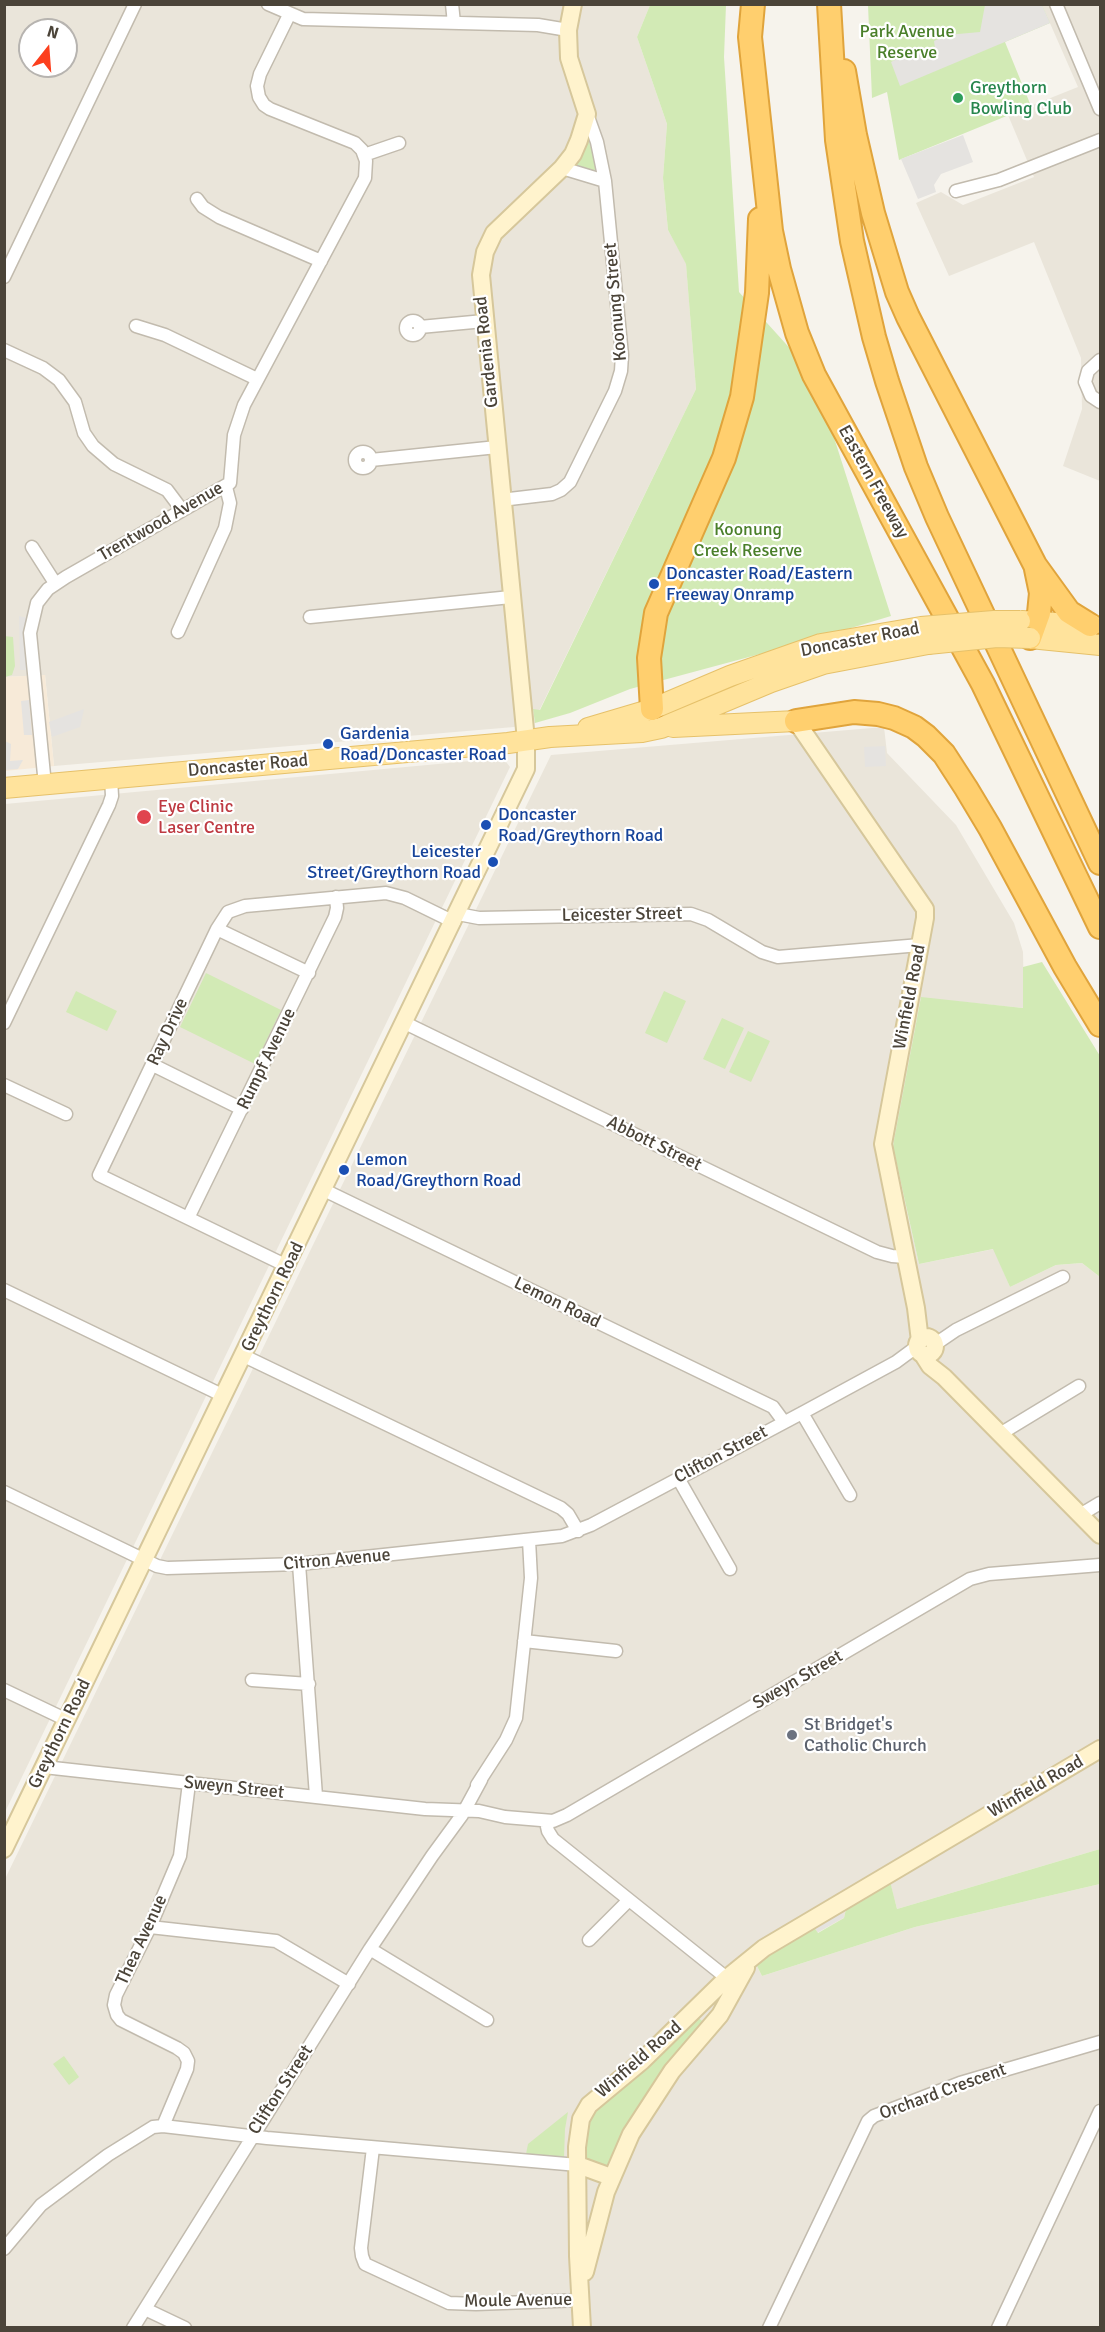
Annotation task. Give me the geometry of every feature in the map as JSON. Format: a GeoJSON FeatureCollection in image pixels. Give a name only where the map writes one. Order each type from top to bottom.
{"type":"FeatureCollection","features":[{"type":"Feature","properties":{"kind":"highway","name":"Eastern Freeway"},"geometry":{"type":"LineString","coordinates":[[753,4],[750,37],[771,231],[797,333],[814,375],[983,684],[1101,927]]}},
{"type":"Feature","properties":{"kind":"highway"},"geometry":{"type":"LineString","coordinates":[[829,4],[837,140],[852,241],[874,338],[887,381],[916,466],[937,517],[1101,863]]}},
{"type":"Feature","properties":{"kind":"highway"},"geometry":{"type":"LineString","coordinates":[[834,4],[855,135],[873,213],[897,292],[930,362],[1035,565],[1069,612],[1095,625]]}},
{"type":"Feature","properties":{"kind":"highway"},"geometry":{"type":"LineString","coordinates":[[657,718],[649,658],[656,613],[712,490],[732,438],[742,397],[757,293],[762,160]]}},
{"type":"Feature","properties":{"kind":"highway"},"geometry":{"type":"LineString","coordinates":[[1029,627],[1041,593],[1035,565]]}},
{"type":"Feature","properties":{"kind":"highway"},"geometry":{"type":"LineString","coordinates":[[796,721],[854,712],[894,718],[914,727],[944,754],[990,828],[1065,967],[1101,1025]]}},
{"type":"Feature","properties":{"kind":"main road","name":"Doncaster Road"},"geometry":{"type":"LineString","coordinates":[[657,718],[730,676],[821,644],[924,635],[994,621],[1029,627],[1101,645]]}},
{"type":"Feature","properties":{"kind":"main road","name":"Doncaster Road"},"geometry":{"type":"LineString","coordinates":[[1029,627],[1095,625]]}},
{"type":"Feature","properties":{"kind":"main road","name":"Doncaster Road"},"geometry":{"type":"LineString","coordinates":[[4,788],[526,741],[657,718],[796,721]]}},
{"type":"Feature","properties":{"kind":"street"},"geometry":{"type":"LineString","coordinates":[[4,277],[135,4]]}},
{"type":"Feature","properties":{"kind":"street"},"geometry":{"type":"LineString","coordinates":[[268,4],[289,15],[309,19],[538,25],[568,30]]}},
{"type":"Feature","properties":{"kind":"street"},"geometry":{"type":"LineString","coordinates":[[453,4],[454,23]]}},
{"type":"Feature","properties":{"kind":"street"},"geometry":{"type":"LineString","coordinates":[[573,4],[568,30],[569,58],[587,114]]}},
{"type":"Feature","properties":{"kind":"street"},"geometry":{"type":"LineString","coordinates":[[1056,4],[1097,93],[1101,109]]}},
{"type":"Feature","properties":{"kind":"street"},"geometry":{"type":"LineString","coordinates":[[289,15],[258,81],[257,92],[261,102],[270,109],[350,140],[364,155],[399,143]]}},
{"type":"Feature","properties":{"kind":"street","name":"Gardenia Road"},"geometry":{"type":"LineString","coordinates":[[526,741],[481,275],[487,246],[505,221],[562,168],[576,150],[587,114]]}},
{"type":"Feature","properties":{"kind":"street","name":"Koonung Street"},"geometry":{"type":"LineString","coordinates":[[501,500],[552,494],[565,487],[575,475],[619,381],[622,355],[605,181],[597,142],[587,114]]}},
{"type":"Feature","properties":{"kind":"street"},"geometry":{"type":"LineString","coordinates":[[956,191],[999,180],[1096,141],[1101,131]]}},
{"type":"Feature","properties":{"kind":"street","name":"Trentwood Avenue"},"geometry":{"type":"LineString","coordinates":[[45,785],[30,633],[37,603],[43,594],[55,584],[226,486],[231,480],[232,452],[237,424],[257,379],[363,183],[367,166],[364,155]]}},
{"type":"Feature","properties":{"kind":"street"},"geometry":{"type":"LineString","coordinates":[[562,168],[605,181]]}},
{"type":"Feature","properties":{"kind":"street"},"geometry":{"type":"LineString","coordinates":[[197,199],[203,207],[219,217],[321,261]]}},
{"type":"Feature","properties":{"kind":"street"},"geometry":{"type":"LineString","coordinates":[[420,327],[484,321]]}},
{"type":"Feature","properties":{"kind":"street"},"geometry":{"type":"LineString","coordinates":[[136,326],[165,335],[257,379]]}},
{"type":"Feature","properties":{"kind":"street"},"geometry":{"type":"LineString","coordinates":[[4,350],[43,368],[59,380],[75,402],[84,433],[93,446],[114,464],[167,490],[182,510]]}},
{"type":"Feature","properties":{"kind":"street"},"geometry":{"type":"LineString","coordinates":[[1101,360],[1088,371],[1085,378],[1086,387],[1091,396],[1101,402]]}},
{"type":"Feature","properties":{"kind":"street"},"geometry":{"type":"LineString","coordinates":[[371,460],[496,447]]}},
{"type":"Feature","properties":{"kind":"street"},"geometry":{"type":"LineString","coordinates":[[178,632],[219,543],[226,522],[230,503],[226,486]]}},
{"type":"Feature","properties":{"kind":"street"},"geometry":{"type":"LineString","coordinates":[[214,493],[226,522]]}},
{"type":"Feature","properties":{"kind":"street"},"geometry":{"type":"LineString","coordinates":[[32,547],[55,584]]}},
{"type":"Feature","properties":{"kind":"street"},"geometry":{"type":"LineString","coordinates":[[310,616],[511,597]]}},
{"type":"Feature","properties":{"kind":"street","name":"Winfield Road"},"geometry":{"type":"LineString","coordinates":[[796,721],[922,902],[926,918],[883,1144],[916,1308],[926,1346],[944,1377],[1101,1535]]}},
{"type":"Feature","properties":{"kind":"street","name":"Greythorn Road"},"geometry":{"type":"LineString","coordinates":[[4,1849],[456,918],[526,769],[526,741]]}},
{"type":"Feature","properties":{"kind":"street"},"geometry":{"type":"LineString","coordinates":[[4,1023],[110,805],[111,778]]}},
{"type":"Feature","properties":{"kind":"street","name":"Ray Drive"},"geometry":{"type":"LineString","coordinates":[[287,1266],[99,1175],[217,929],[224,916],[238,908],[336,897],[392,894],[456,918]]}},
{"type":"Feature","properties":{"kind":"street","name":"Rumpf Avenue"},"geometry":{"type":"LineString","coordinates":[[188,1218],[335,917],[336,897]]}},
{"type":"Feature","properties":{"kind":"street","name":"Leicester Street"},"geometry":{"type":"LineString","coordinates":[[456,918],[691,914],[708,920],[762,952],[778,957],[920,945]]}},
{"type":"Feature","properties":{"kind":"street"},"geometry":{"type":"LineString","coordinates":[[217,929],[309,973]]}},
{"type":"Feature","properties":{"kind":"street","name":"Abbott Street"},"geometry":{"type":"LineString","coordinates":[[405,1023],[877,1252],[892,1257],[906,1257]]}},
{"type":"Feature","properties":{"kind":"street"},"geometry":{"type":"LineString","coordinates":[[153,1065],[242,1109]]}},
{"type":"Feature","properties":{"kind":"street"},"geometry":{"type":"LineString","coordinates":[[4,1085],[66,1114]]}},
{"type":"Feature","properties":{"kind":"street","name":"Lemon Road"},"geometry":{"type":"LineString","coordinates":[[324,1190],[772,1407],[778,1411],[784,1422]]}},
{"type":"Feature","properties":{"kind":"street","name":"Clifton Street"},"geometry":{"type":"LineString","coordinates":[[133,2328],[370,1949],[506,1740],[514,1723],[536,1539],[573,1533],[956,1330],[1063,1277]]}},
{"type":"Feature","properties":{"kind":"street"},"geometry":{"type":"LineString","coordinates":[[4,1290],[224,1396]]}},
{"type":"Feature","properties":{"kind":"street"},"geometry":{"type":"LineString","coordinates":[[244,1356],[552,1505],[573,1533]]}},
{"type":"Feature","properties":{"kind":"street"},"geometry":{"type":"LineString","coordinates":[[1000,1434],[1079,1386]]}},
{"type":"Feature","properties":{"kind":"street"},"geometry":{"type":"LineString","coordinates":[[802,1413],[850,1495]]}},
{"type":"Feature","properties":{"kind":"street"},"geometry":{"type":"LineString","coordinates":[[678,1478],[730,1569]]}},
{"type":"Feature","properties":{"kind":"street","name":"Citron Avenue"},"geometry":{"type":"LineString","coordinates":[[4,1492],[145,1560],[167,1568],[299,1564],[536,1539]]}},
{"type":"Feature","properties":{"kind":"street"},"geometry":{"type":"LineString","coordinates":[[1080,1515],[1101,1503]]}},
{"type":"Feature","properties":{"kind":"street"},"geometry":{"type":"LineString","coordinates":[[299,1564],[316,1796]]}},
{"type":"Feature","properties":{"kind":"street","name":"Sweyn Street"},"geometry":{"type":"LineString","coordinates":[[44,1767],[546,1822],[567,1815],[976,1577],[1101,1565]]}},
{"type":"Feature","properties":{"kind":"street"},"geometry":{"type":"LineString","coordinates":[[524,1641],[616,1651]]}},
{"type":"Feature","properties":{"kind":"street"},"geometry":{"type":"LineString","coordinates":[[252,1680],[309,1684]]}},
{"type":"Feature","properties":{"kind":"street"},"geometry":{"type":"LineString","coordinates":[[4,1690],[67,1720]]}},
{"type":"Feature","properties":{"kind":"street","name":"Winfield Road"},"geometry":{"type":"LineString","coordinates":[[582,2328],[578,2256],[579,2126],[589,2105],[732,1982],[755,1955],[787,1933],[1101,1749]]}},
{"type":"Feature","properties":{"kind":"street","name":"Thea Avenue"},"geometry":{"type":"LineString","coordinates":[[163,2126],[187,2069],[188,2061],[184,2053],[177,2048],[121,2020],[114,2005],[116,1995],[150,1927],[180,1856],[189,1783]]}},
{"type":"Feature","properties":{"kind":"street"},"geometry":{"type":"LineString","coordinates":[[546,1822],[553,1839],[732,1982]]}},
{"type":"Feature","properties":{"kind":"street"},"geometry":{"type":"LineString","coordinates":[[589,1940],[629,1900]]}},
{"type":"Feature","properties":{"kind":"street"},"geometry":{"type":"LineString","coordinates":[[150,1927],[276,1941],[349,1984]]}},
{"type":"Feature","properties":{"kind":"street"},"geometry":{"type":"LineString","coordinates":[[370,1949],[487,2020]]}},
{"type":"Feature","properties":{"kind":"street","name":"Winfield Road"},"geometry":{"type":"LineString","coordinates":[[581,2300],[591,2245],[611,2177],[631,2134],[649,2103],[672,2071],[713,2025],[732,1982]]}},
{"type":"Feature","properties":{"kind":"street","name":"Orchard Crescent"},"geometry":{"type":"LineString","coordinates":[[769,2328],[868,2121],[874,2116],[960,2083],[1101,2042]]}},
{"type":"Feature","properties":{"kind":"street"},"geometry":{"type":"LineString","coordinates":[[998,2328],[1101,2111]]}},
{"type":"Feature","properties":{"kind":"street"},"geometry":{"type":"LineString","coordinates":[[4,2249],[41,2205],[108,2155],[153,2127],[163,2126],[252,2137],[578,2165],[611,2177]]}},
{"type":"Feature","properties":{"kind":"street","name":"Moule Avenue"},"geometry":{"type":"LineString","coordinates":[[373,2148],[361,2248],[365,2264],[449,2303],[581,2300]]}},
{"type":"Feature","properties":{"kind":"street"},"geometry":{"type":"LineString","coordinates":[[145,2308],[185,2328]]}},
{"type":"Feature","properties":{"kind":"shaded area"},"geometry":{"type":"Polygon","coordinates":[[[4,5],[650,5],[637,37],[667,124],[663,178],[668,230],[686,263],[696,389],[539,711],[533,710],[535,723],[514,727],[54,766],[45,675],[5,677],[4,5]]]}},
{"type":"Feature","properties":{"kind":"shaded area"},"geometry":{"type":"Polygon","coordinates":[[[985,5],[1042,5],[1050,23],[900,86],[891,62],[916,49],[935,48],[934,41],[947,35],[980,32],[985,5]]]}},
{"type":"Feature","properties":{"kind":"shaded area"},"geometry":{"type":"Polygon","coordinates":[[[1042,5],[1100,5],[1100,481],[1063,466],[1082,409],[1081,358],[1034,242],[949,276],[916,203],[941,192],[963,205],[1034,177],[1008,115],[1078,87],[1042,5]]]}},
{"type":"Feature","properties":{"kind":"shaded area"},"geometry":{"type":"Polygon","coordinates":[[[963,135],[973,162],[941,174],[934,185],[936,192],[918,199],[901,159],[963,135]]]}},
{"type":"Feature","properties":{"kind":"shaded area"},"geometry":{"type":"Polygon","coordinates":[[[19,616],[27,618],[25,633],[28,670],[20,670],[19,616]]]}},
{"type":"Feature","properties":{"kind":"shaded area"},"geometry":{"type":"Polygon","coordinates":[[[45,675],[54,766],[5,771],[4,677],[45,675]]]}},
{"type":"Feature","properties":{"kind":"shaded area"},"geometry":{"type":"Polygon","coordinates":[[[29,700],[32,735],[24,735],[21,701],[29,700]]]}},
{"type":"Feature","properties":{"kind":"shaded area"},"geometry":{"type":"Polygon","coordinates":[[[84,709],[80,727],[52,737],[49,722],[84,709]]]}},
{"type":"Feature","properties":{"kind":"shaded area"},"geometry":{"type":"Polygon","coordinates":[[[884,727],[887,753],[956,825],[1014,923],[1023,952],[1024,1008],[921,998],[893,1147],[919,1264],[994,1249],[1010,1287],[1056,1265],[1082,1263],[1100,1277],[1100,1849],[897,1909],[890,1882],[846,1909],[844,1918],[817,1933],[813,1927],[757,1966],[762,1976],[915,1927],[1100,1884],[1100,2327],[5,2327],[4,1881],[551,755],[884,727]]]}},
{"type":"Feature","properties":{"kind":"shaded area"},"geometry":{"type":"Polygon","coordinates":[[[5,741],[11,744],[10,761],[23,760],[18,769],[5,770],[5,741]]]}},
{"type":"Feature","properties":{"kind":"shaded area"},"geometry":{"type":"Polygon","coordinates":[[[885,746],[886,766],[865,767],[864,747],[885,746]]]}},
{"type":"Feature","properties":{"kind":"shaded area"},"geometry":{"type":"Polygon","coordinates":[[[503,758],[510,767],[5,1812],[5,804],[503,758]]]}},
{"type":"Feature","properties":{"kind":"shaded area"},"geometry":{"type":"Polygon","coordinates":[[[839,1908],[844,1917],[818,1932],[813,1924],[839,1908]]]}},
{"type":"Feature","properties":{"kind":"green space","name":"Koonung Creek Reserve"},"geometry":{"type":"Polygon","coordinates":[[[650,5],[726,5],[724,57],[739,292],[814,375],[891,616],[630,689],[570,713],[535,723],[533,709],[540,710],[696,389],[686,264],[668,230],[663,178],[667,124],[637,37],[650,5]]]}},
{"type":"Feature","properties":{"kind":"green space","name":"Park Avenue Reserve"},"geometry":{"type":"Polygon","coordinates":[[[868,5],[1042,5],[1050,23],[1005,42],[1031,106],[899,160],[887,92],[872,98],[868,5]]]}},
{"type":"Feature","properties":{"kind":"green space"},"geometry":{"type":"Polygon","coordinates":[[[588,139],[597,169],[594,171],[575,164],[588,139]]]}},
{"type":"Feature","properties":{"kind":"green space"},"geometry":{"type":"Polygon","coordinates":[[[4,636],[13,637],[15,666],[12,675],[5,677],[4,636]]]}},
{"type":"Feature","properties":{"kind":"green space"},"geometry":{"type":"Polygon","coordinates":[[[1042,962],[1100,1056],[1100,1277],[1082,1263],[1056,1265],[1010,1287],[993,1249],[919,1264],[893,1147],[921,997],[1023,1008],[1023,967],[1042,962]]]}},
{"type":"Feature","properties":{"kind":"green space"},"geometry":{"type":"Polygon","coordinates":[[[206,973],[281,1010],[255,1064],[180,1027],[206,973]]]}},
{"type":"Feature","properties":{"kind":"green space"},"geometry":{"type":"Polygon","coordinates":[[[76,991],[117,1011],[107,1031],[66,1012],[76,991]]]}},
{"type":"Feature","properties":{"kind":"green space"},"geometry":{"type":"Polygon","coordinates":[[[664,991],[686,1001],[667,1043],[645,1033],[664,991]]]}},
{"type":"Feature","properties":{"kind":"green space"},"geometry":{"type":"Polygon","coordinates":[[[722,1018],[744,1028],[725,1069],[703,1059],[722,1018]]]}},
{"type":"Feature","properties":{"kind":"green space"},"geometry":{"type":"Polygon","coordinates":[[[748,1031],[770,1041],[751,1082],[729,1072],[748,1031]]]}},
{"type":"Feature","properties":{"kind":"green space"},"geometry":{"type":"Polygon","coordinates":[[[1100,1849],[1100,1884],[915,1927],[762,1976],[757,1966],[775,1950],[813,1926],[818,1933],[844,1918],[846,1909],[890,1881],[897,1909],[1100,1849]]]}},
{"type":"Feature","properties":{"kind":"green space"},"geometry":{"type":"Polygon","coordinates":[[[697,2017],[705,2023],[610,2169],[583,2161],[586,2116],[697,2017]]]}},
{"type":"Feature","properties":{"kind":"green space"},"geometry":{"type":"Polygon","coordinates":[[[64,2056],[79,2077],[69,2085],[53,2064],[64,2056]]]}},
{"type":"Feature","properties":{"kind":"green space"},"geometry":{"type":"Polygon","coordinates":[[[568,2112],[564,2158],[526,2154],[528,2144],[568,2112]]]}},
{"type":"Feature","properties":{"kind":"place","name":"Greythorn Bowling Club"},"geometry":{"type":"Point","coordinates":[958,98]}},
{"type":"Feature","properties":{"kind":"place","name":"Doncaster Road/Eastern Freeway Onramp"},"geometry":{"type":"Point","coordinates":[654,584]}},
{"type":"Feature","properties":{"kind":"place","name":"Gardenia Road/Doncaster Road"},"geometry":{"type":"Point","coordinates":[328,744]}},
{"type":"Feature","properties":{"kind":"place","name":"Eye Clinic Laser Centre"},"geometry":{"type":"Point","coordinates":[144,817]}},
{"type":"Feature","properties":{"kind":"place","name":"Doncaster Road/Greythorn Road"},"geometry":{"type":"Point","coordinates":[486,825]}},
{"type":"Feature","properties":{"kind":"place","name":"Leicester Street/Greythorn Road"},"geometry":{"type":"Point","coordinates":[493,862]}},
{"type":"Feature","properties":{"kind":"place","name":"Lemon Road/Greythorn Road"},"geometry":{"type":"Point","coordinates":[344,1170]}},
{"type":"Feature","properties":{"kind":"place","name":"St Bridget's Catholic Church"},"geometry":{"type":"Point","coordinates":[792,1735]}}]}
